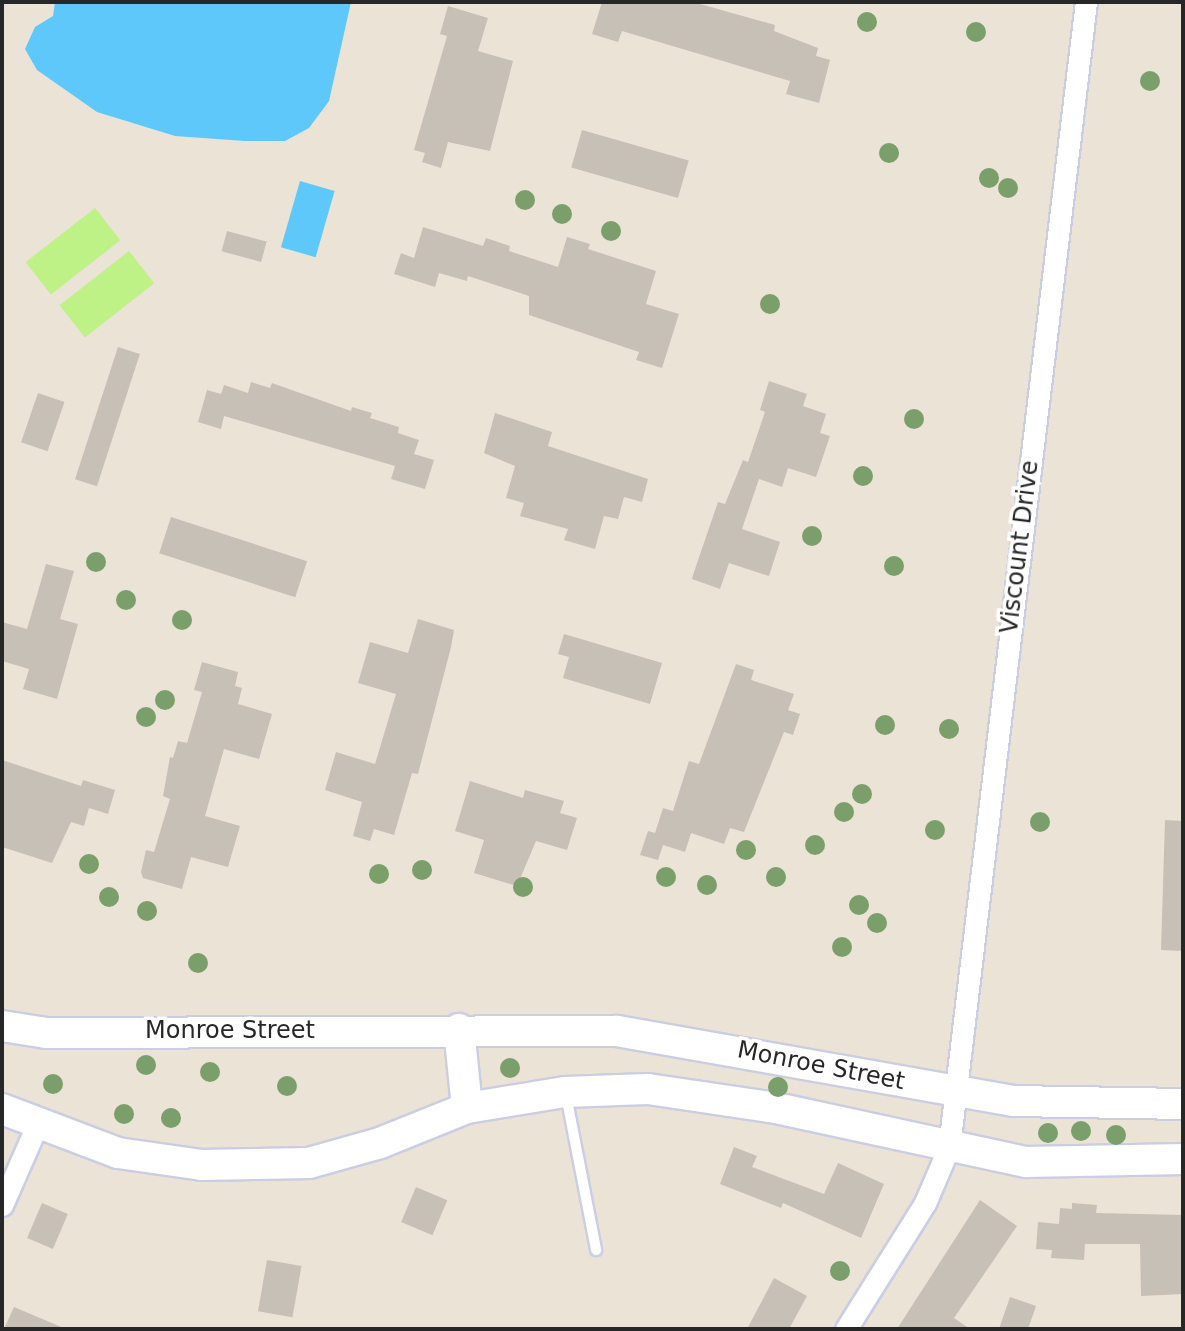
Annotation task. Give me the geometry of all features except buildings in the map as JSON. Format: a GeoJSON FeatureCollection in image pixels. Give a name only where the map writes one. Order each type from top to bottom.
{"type":"FeatureCollection","features":[{"type":"Feature","properties":{"kind":"street","name":"Viscount Drive"},"geometry":{"type":"LineString","coordinates":[[846,1329],[925,1203],[949,1147],[1086,2]]}},
{"type":"Feature","properties":{"kind":"street","name":"Monroe Street"},"geometry":{"type":"LineString","coordinates":[[2,1026],[46,1033],[459,1029],[617,1031],[1013,1101],[1183,1104]]}},
{"type":"Feature","properties":{"kind":"street"},"geometry":{"type":"LineString","coordinates":[[459,1029],[467,1108]]}},
{"type":"Feature","properties":{"kind":"street","name":"Monroe Street"},"geometry":{"type":"LineString","coordinates":[[2,1109],[118,1153],[161,1161],[282,1165],[338,1156],[467,1108],[565,1092],[648,1089],[704,1094],[1026,1162],[1183,1159]]}},
{"type":"Feature","properties":{"kind":"street"},"geometry":{"type":"LineString","coordinates":[[2,1205],[38,1123]]}},
{"type":"Feature","properties":{"kind":"lane"},"geometry":{"type":"LineString","coordinates":[[565,1092],[596,1250]]}},
{"type":"Feature","properties":{"kind":"green space"},"geometry":{"type":"Polygon","coordinates":[[[95,208],[120,240],[51,294],[26,262],[95,208]]]}},
{"type":"Feature","properties":{"kind":"green space"},"geometry":{"type":"Polygon","coordinates":[[[129,251],[154,283],[85,337],[60,305],[129,251]]]}},
{"type":"Feature","properties":{"kind":"water"},"geometry":{"type":"Polygon","coordinates":[[[55,2],[351,2],[329,101],[309,128],[285,141],[245,141],[175,136],[97,112],[37,70],[25,49],[35,27],[53,16],[55,2]]]}},
{"type":"Feature","properties":{"kind":"water"},"geometry":{"type":"Polygon","coordinates":[[[300,181],[335,191],[316,257],[281,247],[300,181]]]}}]}
